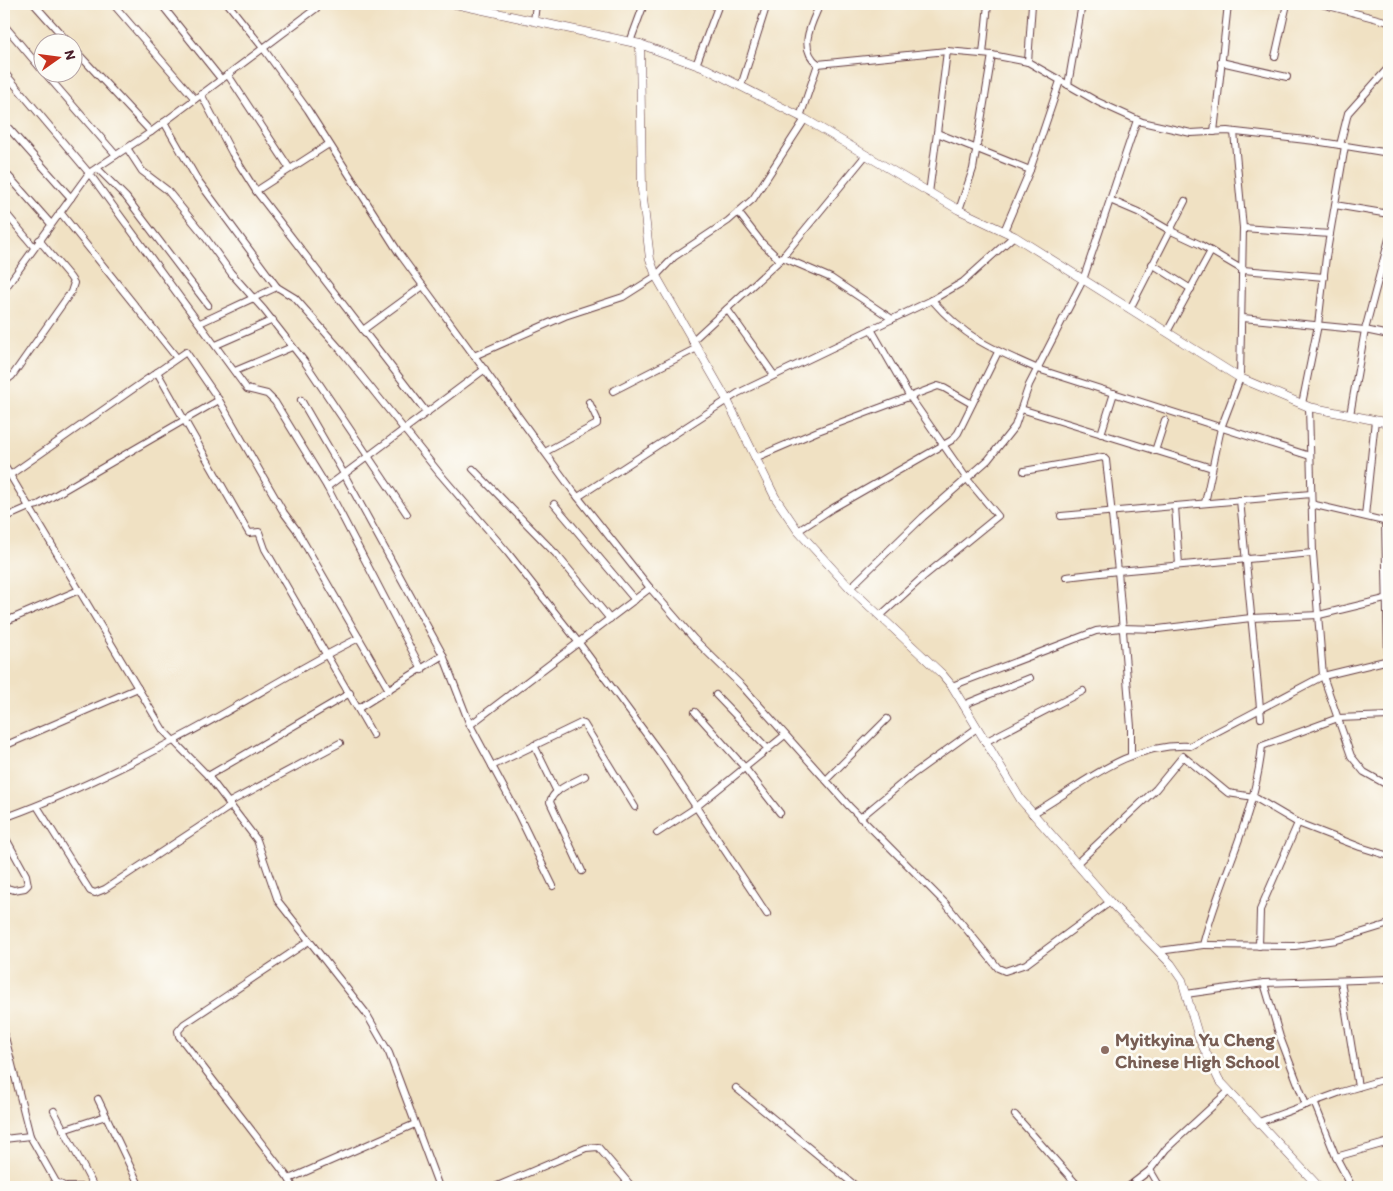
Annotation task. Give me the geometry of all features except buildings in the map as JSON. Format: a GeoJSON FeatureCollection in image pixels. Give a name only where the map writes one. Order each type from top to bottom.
{"type":"FeatureCollection","features":[{"type":"Feature","properties":{"kind":"street"},"geometry":{"type":"LineString","coordinates":[[34,4],[59,32]]}},
{"type":"Feature","properties":{"kind":"street"},"geometry":{"type":"LineString","coordinates":[[113,4],[194,99]]}},
{"type":"Feature","properties":{"kind":"street"},"geometry":{"type":"LineString","coordinates":[[161,4],[221,79]]}},
{"type":"Feature","properties":{"kind":"street"},"geometry":{"type":"LineString","coordinates":[[228,4],[308,110],[399,253],[578,497],[650,588],[694,639],[742,686],[860,818],[945,903],[998,968],[1005,971],[1015,970],[1026,964],[1110,902]]}},
{"type":"Feature","properties":{"kind":"street"},"geometry":{"type":"LineString","coordinates":[[4,290],[89,173],[151,132],[322,4]]}},
{"type":"Feature","properties":{"kind":"street"},"geometry":{"type":"LineString","coordinates":[[456,4],[640,44],[696,65],[803,118],[959,210],[1014,236],[1240,378],[1306,406],[1389,422]]}},
{"type":"Feature","properties":{"kind":"street"},"geometry":{"type":"LineString","coordinates":[[534,21],[536,4]]}},
{"type":"Feature","properties":{"kind":"street"},"geometry":{"type":"LineString","coordinates":[[630,42],[644,4]]}},
{"type":"Feature","properties":{"kind":"street"},"geometry":{"type":"LineString","coordinates":[[696,65],[719,4]]}},
{"type":"Feature","properties":{"kind":"street"},"geometry":{"type":"LineString","coordinates":[[741,86],[766,4]]}},
{"type":"Feature","properties":{"kind":"street"},"geometry":{"type":"LineString","coordinates":[[820,4],[808,31],[807,51],[811,59],[818,64],[947,51],[992,55],[1028,62],[1098,102],[1137,120],[1191,133],[1234,132],[1389,154]]}},
{"type":"Feature","properties":{"kind":"street"},"geometry":{"type":"LineString","coordinates":[[984,54],[988,4]]}},
{"type":"Feature","properties":{"kind":"street"},"geometry":{"type":"LineString","coordinates":[[1028,62],[1032,4]]}},
{"type":"Feature","properties":{"kind":"street"},"geometry":{"type":"LineString","coordinates":[[1068,85],[1082,4]]}},
{"type":"Feature","properties":{"kind":"street"},"geometry":{"type":"LineString","coordinates":[[1214,132],[1228,4]]}},
{"type":"Feature","properties":{"kind":"street"},"geometry":{"type":"LineString","coordinates":[[1275,57],[1287,4]]}},
{"type":"Feature","properties":{"kind":"street"},"geometry":{"type":"LineString","coordinates":[[1321,4],[1389,22]]}},
{"type":"Feature","properties":{"kind":"street"},"geometry":{"type":"LineString","coordinates":[[4,25],[32,58]]}},
{"type":"Feature","properties":{"kind":"street"},"geometry":{"type":"LineString","coordinates":[[640,44],[642,190],[650,259],[656,276],[727,400],[774,497],[798,531],[850,588],[952,686],[1021,800],[1110,902],[1171,964],[1182,980],[1199,1038],[1219,1080],[1319,1187]]}},
{"type":"Feature","properties":{"kind":"street"},"geometry":{"type":"LineString","coordinates":[[929,193],[947,51]]}},
{"type":"Feature","properties":{"kind":"street"},"geometry":{"type":"LineString","coordinates":[[959,210],[973,169],[992,55]]}},
{"type":"Feature","properties":{"kind":"street"},"geometry":{"type":"LineString","coordinates":[[82,58],[151,132]]}},
{"type":"Feature","properties":{"kind":"street"},"geometry":{"type":"LineString","coordinates":[[1221,62],[1287,77]]}},
{"type":"Feature","properties":{"kind":"street"},"geometry":{"type":"LineString","coordinates":[[474,356],[565,316],[622,296],[656,276],[674,257],[738,212],[753,199],[803,118],[818,64]]}},
{"type":"Feature","properties":{"kind":"street"},"geometry":{"type":"LineString","coordinates":[[1389,67],[1348,113],[1306,406],[1310,456],[1313,553],[1323,676],[1351,756],[1364,772],[1389,786]]}},
{"type":"Feature","properties":{"kind":"street"},"geometry":{"type":"LineString","coordinates":[[4,72],[89,173],[247,388],[267,394],[275,402],[327,487],[422,670]]}},
{"type":"Feature","properties":{"kind":"street"},"geometry":{"type":"LineString","coordinates":[[228,75],[290,169]]}},
{"type":"Feature","properties":{"kind":"street"},"geometry":{"type":"LineString","coordinates":[[1004,231],[1030,170],[1060,81]]}},
{"type":"Feature","properties":{"kind":"street"},"geometry":{"type":"LineString","coordinates":[[53,82],[116,155]]}},
{"type":"Feature","properties":{"kind":"street"},"geometry":{"type":"LineString","coordinates":[[201,94],[232,153],[256,191],[427,413]]}},
{"type":"Feature","properties":{"kind":"street"},"geometry":{"type":"LineString","coordinates":[[850,588],[857,579],[988,460],[1015,426],[1038,368],[1083,280],[1137,120]]}},
{"type":"Feature","properties":{"kind":"street"},"geometry":{"type":"LineString","coordinates":[[164,122],[197,179],[277,287],[295,298],[508,553],[579,643],[661,754],[695,808],[768,914]]}},
{"type":"Feature","properties":{"kind":"street"},"geometry":{"type":"LineString","coordinates":[[4,124],[71,198]]}},
{"type":"Feature","properties":{"kind":"street"},"geometry":{"type":"LineString","coordinates":[[937,132],[1030,170]]}},
{"type":"Feature","properties":{"kind":"street"},"geometry":{"type":"LineString","coordinates":[[1205,503],[1221,428],[1240,378],[1244,228],[1234,132]]}},
{"type":"Feature","properties":{"kind":"street"},"geometry":{"type":"LineString","coordinates":[[256,191],[328,144]]}},
{"type":"Feature","properties":{"kind":"street"},"geometry":{"type":"LineString","coordinates":[[127,148],[142,171],[167,190],[203,234],[231,273],[255,297],[273,320],[407,514]]}},
{"type":"Feature","properties":{"kind":"street"},"geometry":{"type":"LineString","coordinates":[[613,391],[694,345],[727,309],[781,258],[866,155]]}},
{"type":"Feature","properties":{"kind":"street"},"geometry":{"type":"LineString","coordinates":[[97,168],[126,197],[208,305]]}},
{"type":"Feature","properties":{"kind":"street"},"geometry":{"type":"LineString","coordinates":[[4,171],[51,224]]}},
{"type":"Feature","properties":{"kind":"street"},"geometry":{"type":"LineString","coordinates":[[1110,200],[1138,212],[1212,251],[1243,270],[1324,277]]}},
{"type":"Feature","properties":{"kind":"street"},"geometry":{"type":"LineString","coordinates":[[1130,309],[1185,201]]}},
{"type":"Feature","properties":{"kind":"street"},"geometry":{"type":"LineString","coordinates":[[1335,205],[1389,214]]}},
{"type":"Feature","properties":{"kind":"street"},"geometry":{"type":"LineString","coordinates":[[4,211],[34,247]]}},
{"type":"Feature","properties":{"kind":"street"},"geometry":{"type":"LineString","coordinates":[[60,212],[177,358]]}},
{"type":"Feature","properties":{"kind":"street"},"geometry":{"type":"LineString","coordinates":[[738,212],[755,234],[781,258],[831,278],[892,319]]}},
{"type":"Feature","properties":{"kind":"street"},"geometry":{"type":"LineString","coordinates":[[1244,228],[1330,234]]}},
{"type":"Feature","properties":{"kind":"street"},"geometry":{"type":"LineString","coordinates":[[578,497],[727,400],[774,375],[932,300],[963,282],[1014,236]]}},
{"type":"Feature","properties":{"kind":"street"},"geometry":{"type":"LineString","coordinates":[[1350,415],[1365,330],[1389,239]]}},
{"type":"Feature","properties":{"kind":"street"},"geometry":{"type":"LineString","coordinates":[[4,382],[12,376],[66,300],[74,283],[39,240]]}},
{"type":"Feature","properties":{"kind":"street"},"geometry":{"type":"LineString","coordinates":[[1167,332],[1212,251]]}},
{"type":"Feature","properties":{"kind":"street"},"geometry":{"type":"LineString","coordinates":[[1152,264],[1191,289]]}},
{"type":"Feature","properties":{"kind":"street"},"geometry":{"type":"LineString","coordinates":[[363,330],[423,286]]}},
{"type":"Feature","properties":{"kind":"street"},"geometry":{"type":"LineString","coordinates":[[200,323],[277,287]]}},
{"type":"Feature","properties":{"kind":"street"},"geometry":{"type":"LineString","coordinates":[[932,300],[962,331],[998,352],[1038,368],[1310,456]]}},
{"type":"Feature","properties":{"kind":"street"},"geometry":{"type":"LineString","coordinates":[[727,309],[774,375]]}},
{"type":"Feature","properties":{"kind":"street"},"geometry":{"type":"LineString","coordinates":[[1243,318],[1365,330],[1389,335]]}},
{"type":"Feature","properties":{"kind":"street"},"geometry":{"type":"LineString","coordinates":[[216,345],[273,320]]}},
{"type":"Feature","properties":{"kind":"street"},"geometry":{"type":"LineString","coordinates":[[871,329],[910,397],[967,479],[998,516],[922,577],[880,616]]}},
{"type":"Feature","properties":{"kind":"street"},"geometry":{"type":"LineString","coordinates":[[236,371],[292,347]]}},
{"type":"Feature","properties":{"kind":"street"},"geometry":{"type":"LineString","coordinates":[[10,476],[186,352],[219,400],[389,690]]}},
{"type":"Feature","properties":{"kind":"street"},"geometry":{"type":"LineString","coordinates":[[798,531],[833,508],[944,446],[958,433],[998,352]]}},
{"type":"Feature","properties":{"kind":"street"},"geometry":{"type":"LineString","coordinates":[[327,487],[484,369]]}},
{"type":"Feature","properties":{"kind":"street"},"geometry":{"type":"LineString","coordinates":[[157,372],[249,533],[259,532],[265,549],[373,735]]}},
{"type":"Feature","properties":{"kind":"street"},"geometry":{"type":"LineString","coordinates":[[756,458],[818,431],[938,386],[972,404]]}},
{"type":"Feature","properties":{"kind":"street"},"geometry":{"type":"LineString","coordinates":[[1101,434],[1114,393]]}},
{"type":"Feature","properties":{"kind":"street"},"geometry":{"type":"LineString","coordinates":[[4,518],[38,505],[219,400]]}},
{"type":"Feature","properties":{"kind":"street"},"geometry":{"type":"LineString","coordinates":[[301,400],[344,474],[442,655],[470,725],[518,814],[553,886]]}},
{"type":"Feature","properties":{"kind":"street"},"geometry":{"type":"LineString","coordinates":[[545,452],[597,424],[597,419],[589,402]]}},
{"type":"Feature","properties":{"kind":"street"},"geometry":{"type":"LineString","coordinates":[[1021,409],[1212,468]]}},
{"type":"Feature","properties":{"kind":"street"},"geometry":{"type":"LineString","coordinates":[[1155,451],[1165,420]]}},
{"type":"Feature","properties":{"kind":"street"},"geometry":{"type":"LineString","coordinates":[[1365,516],[1375,420]]}},
{"type":"Feature","properties":{"kind":"street"},"geometry":{"type":"LineString","coordinates":[[1024,471],[1103,457],[1106,460],[1132,727],[1132,755]]}},
{"type":"Feature","properties":{"kind":"street"},"geometry":{"type":"LineString","coordinates":[[4,465],[163,730],[208,776],[257,840],[278,901],[366,1013],[389,1053],[439,1187]]}},
{"type":"Feature","properties":{"kind":"street"},"geometry":{"type":"LineString","coordinates":[[473,469],[556,554],[610,619]]}},
{"type":"Feature","properties":{"kind":"street"},"geometry":{"type":"LineString","coordinates":[[1061,516],[1311,494]]}},
{"type":"Feature","properties":{"kind":"street"},"geometry":{"type":"LineString","coordinates":[[1240,500],[1260,714]]}},
{"type":"Feature","properties":{"kind":"street"},"geometry":{"type":"LineString","coordinates":[[554,504],[635,600]]}},
{"type":"Feature","properties":{"kind":"street"},"geometry":{"type":"LineString","coordinates":[[1032,814],[1132,755],[1168,745],[1190,746],[1260,714],[1323,676],[1389,660],[1387,522],[1311,504]]}},
{"type":"Feature","properties":{"kind":"street"},"geometry":{"type":"LineString","coordinates":[[1175,506],[1179,565]]}},
{"type":"Feature","properties":{"kind":"street"},"geometry":{"type":"LineString","coordinates":[[1066,577],[1246,558],[1313,553]]}},
{"type":"Feature","properties":{"kind":"street"},"geometry":{"type":"LineString","coordinates":[[470,725],[650,588]]}},
{"type":"Feature","properties":{"kind":"street"},"geometry":{"type":"LineString","coordinates":[[4,622],[79,590]]}},
{"type":"Feature","properties":{"kind":"street"},"geometry":{"type":"LineString","coordinates":[[952,686],[1096,631],[1121,628],[1158,629],[1251,618],[1319,615],[1388,599]]}},
{"type":"Feature","properties":{"kind":"street"},"geometry":{"type":"LineString","coordinates":[[4,818],[37,806],[174,741],[326,654],[359,638]]}},
{"type":"Feature","properties":{"kind":"street"},"geometry":{"type":"LineString","coordinates":[[359,708],[422,670],[442,655]]}},
{"type":"Feature","properties":{"kind":"street"},"geometry":{"type":"LineString","coordinates":[[963,705],[1030,678]]}},
{"type":"Feature","properties":{"kind":"street"},"geometry":{"type":"LineString","coordinates":[[4,746],[138,688]]}},
{"type":"Feature","properties":{"kind":"street"},"geometry":{"type":"LineString","coordinates":[[985,742],[1083,691]]}},
{"type":"Feature","properties":{"kind":"street"},"geometry":{"type":"LineString","coordinates":[[208,776],[350,693]]}},
{"type":"Feature","properties":{"kind":"street"},"geometry":{"type":"LineString","coordinates":[[716,695],[768,749]]}},
{"type":"Feature","properties":{"kind":"street"},"geometry":{"type":"LineString","coordinates":[[695,712],[745,768],[780,813]]}},
{"type":"Feature","properties":{"kind":"street"},"geometry":{"type":"LineString","coordinates":[[1203,945],[1254,797],[1262,746],[1338,718],[1389,716]]}},
{"type":"Feature","properties":{"kind":"street"},"geometry":{"type":"LineString","coordinates":[[826,780],[887,719]]}},
{"type":"Feature","properties":{"kind":"street"},"geometry":{"type":"LineString","coordinates":[[492,766],[576,724],[584,724],[635,807]]}},
{"type":"Feature","properties":{"kind":"street"},"geometry":{"type":"LineString","coordinates":[[860,818],[913,774],[977,728]]}},
{"type":"Feature","properties":{"kind":"street"},"geometry":{"type":"LineString","coordinates":[[657,833],[695,808],[785,735]]}},
{"type":"Feature","properties":{"kind":"street"},"geometry":{"type":"LineString","coordinates":[[37,806],[90,891],[95,893],[105,889],[230,805],[340,743]]}},
{"type":"Feature","properties":{"kind":"street"},"geometry":{"type":"LineString","coordinates":[[534,745],[557,792]]}},
{"type":"Feature","properties":{"kind":"street"},"geometry":{"type":"LineString","coordinates":[[1076,864],[1156,789],[1183,756],[1228,793],[1254,797],[1298,822],[1360,847],[1389,856]]}},
{"type":"Feature","properties":{"kind":"street"},"geometry":{"type":"LineString","coordinates":[[582,871],[552,810],[551,798],[557,792],[585,776]]}},
{"type":"Feature","properties":{"kind":"street"},"geometry":{"type":"LineString","coordinates":[[1259,946],[1260,910],[1298,822]]}},
{"type":"Feature","properties":{"kind":"street"},"geometry":{"type":"LineString","coordinates":[[4,835],[26,875],[28,885],[25,888],[14,890],[4,887]]}},
{"type":"Feature","properties":{"kind":"street"},"geometry":{"type":"LineString","coordinates":[[1159,951],[1203,945],[1295,946],[1337,940],[1389,924]]}},
{"type":"Feature","properties":{"kind":"street"},"geometry":{"type":"LineString","coordinates":[[293,1187],[179,1036],[178,1031],[184,1024],[309,941]]}},
{"type":"Feature","properties":{"kind":"street"},"geometry":{"type":"LineString","coordinates":[[1186,994],[1264,983],[1389,979]]}},
{"type":"Feature","properties":{"kind":"street"},"geometry":{"type":"LineString","coordinates":[[1341,982],[1358,1086]]}},
{"type":"Feature","properties":{"kind":"street"},"geometry":{"type":"LineString","coordinates":[[1264,983],[1280,1037],[1306,1105]]}},
{"type":"Feature","properties":{"kind":"street"},"geometry":{"type":"LineString","coordinates":[[4,1034],[30,1136],[56,1182],[66,1187],[151,1187]]}},
{"type":"Feature","properties":{"kind":"street"},"geometry":{"type":"LineString","coordinates":[[1259,1122],[1358,1086],[1389,1078]]}},
{"type":"Feature","properties":{"kind":"street"},"geometry":{"type":"LineString","coordinates":[[736,1088],[858,1187]]}},
{"type":"Feature","properties":{"kind":"street"},"geometry":{"type":"LineString","coordinates":[[1128,1187],[1150,1170],[1166,1149],[1229,1091]]}},
{"type":"Feature","properties":{"kind":"street"},"geometry":{"type":"LineString","coordinates":[[98,1099],[140,1187]]}},
{"type":"Feature","properties":{"kind":"street"},"geometry":{"type":"LineString","coordinates":[[1314,1102],[1336,1157],[1352,1187]]}},
{"type":"Feature","properties":{"kind":"street"},"geometry":{"type":"LineString","coordinates":[[54,1111],[62,1130],[94,1187]]}},
{"type":"Feature","properties":{"kind":"street"},"geometry":{"type":"LineString","coordinates":[[1015,1115],[1079,1187]]}},
{"type":"Feature","properties":{"kind":"street"},"geometry":{"type":"LineString","coordinates":[[62,1130],[106,1116]]}},
{"type":"Feature","properties":{"kind":"street"},"geometry":{"type":"LineString","coordinates":[[288,1179],[415,1124]]}},
{"type":"Feature","properties":{"kind":"street"},"geometry":{"type":"LineString","coordinates":[[4,1139],[30,1136]]}},
{"type":"Feature","properties":{"kind":"street"},"geometry":{"type":"LineString","coordinates":[[1336,1157],[1389,1142]]}},
{"type":"Feature","properties":{"kind":"street"},"geometry":{"type":"LineString","coordinates":[[495,1187],[586,1148],[598,1147],[632,1187]]}},
{"type":"Feature","properties":{"kind":"street"},"geometry":{"type":"LineString","coordinates":[[1150,1170],[1160,1187]]}},
{"type":"Feature","properties":{"kind":"place","name":"Myitkyina Yu Cheng Chinese High School"},"geometry":{"type":"Point","coordinates":[1105,1050]}}]}
